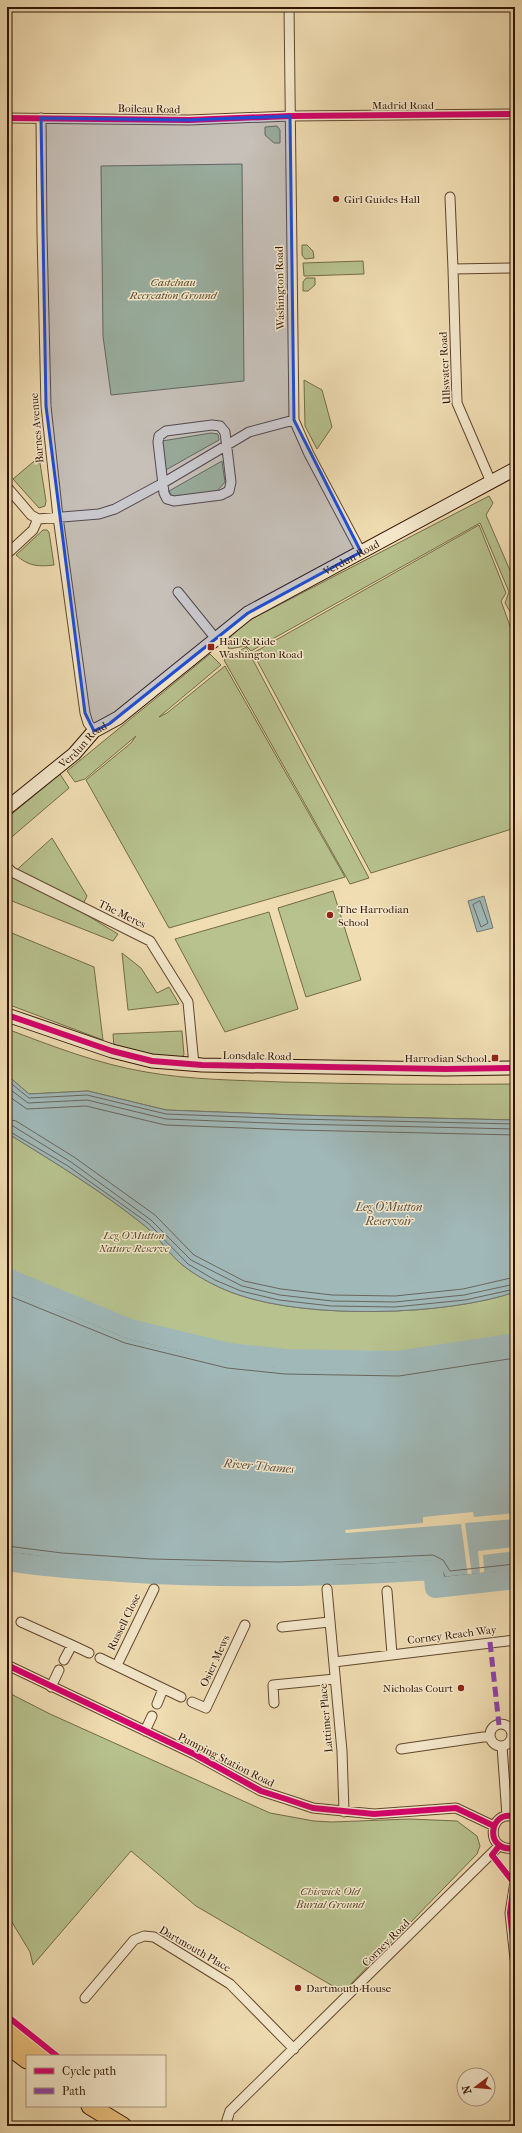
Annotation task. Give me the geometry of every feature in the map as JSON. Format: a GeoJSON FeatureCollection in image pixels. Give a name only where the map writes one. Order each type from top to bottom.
{"type":"FeatureCollection","features":[{"type":"Feature","properties":{"kind":"highway"},"geometry":{"type":"LineString","coordinates":[[7,2027],[43,2055]]}},
{"type":"Feature","properties":{"kind":"highway"},"geometry":{"type":"LineString","coordinates":[[7,2034],[33,2055]]}},
{"type":"Feature","properties":{"kind":"highway"},"geometry":{"type":"LineString","coordinates":[[7,2045],[26,2059]]}},
{"type":"Feature","properties":{"kind":"highway"},"geometry":{"type":"LineString","coordinates":[[91,2107],[116,2124]]}},
{"type":"Feature","properties":{"kind":"highway"},"geometry":{"type":"LineString","coordinates":[[106,2107],[130,2126]]}},
{"type":"Feature","properties":{"kind":"street","name":"Washington Road"},"geometry":{"type":"LineString","coordinates":[[289,7],[294,420],[306,448],[361,552]]}},
{"type":"Feature","properties":{"kind":"street","name":"Madrid Road"},"geometry":{"type":"LineString","coordinates":[[290,116],[515,114]]}},
{"type":"Feature","properties":{"kind":"street","name":"Boileau Road"},"geometry":{"type":"LineString","coordinates":[[7,118],[189,120],[290,116]]}},
{"type":"Feature","properties":{"kind":"street","name":"Barnes Avenue"},"geometry":{"type":"LineString","coordinates":[[41,118],[46,406],[58,517],[84,713],[94,731]]}},
{"type":"Feature","properties":{"kind":"street","name":"Ullswater Road"},"geometry":{"type":"LineString","coordinates":[[450,197],[457,402],[491,482]]}},
{"type":"Feature","properties":{"kind":"street"},"geometry":{"type":"LineString","coordinates":[[453,269],[515,268]]}},
{"type":"Feature","properties":{"kind":"street"},"geometry":{"type":"LineString","coordinates":[[7,487],[31,515],[38,519],[107,512],[163,483],[248,432],[294,420]]}},
{"type":"Feature","properties":{"kind":"street"},"geometry":{"type":"LineString","coordinates":[[212,425],[220,426],[225,432],[231,482],[230,491],[221,495],[174,501],[168,499],[163,483],[158,442],[159,436],[166,431],[212,425]]}},
{"type":"Feature","properties":{"kind":"street","name":"Verdun Road"},"geometry":{"type":"LineString","coordinates":[[7,808],[74,754],[94,731],[118,718],[258,607],[515,469]]}},
{"type":"Feature","properties":{"kind":"street"},"geometry":{"type":"LineString","coordinates":[[7,554],[33,530],[38,519]]}},
{"type":"Feature","properties":{"kind":"street"},"geometry":{"type":"LineString","coordinates":[[178,592],[216,639]]}},
{"type":"Feature","properties":{"kind":"street","name":"The Meres"},"geometry":{"type":"LineString","coordinates":[[7,867],[12,872],[65,900],[150,941],[188,1002],[194,1065]]}},
{"type":"Feature","properties":{"kind":"street","name":"Lonsdale Road"},"geometry":{"type":"LineString","coordinates":[[7,1015],[131,1057],[194,1065],[445,1069],[515,1068]]}},
{"type":"Feature","properties":{"kind":"street","name":"Russell Close"},"geometry":{"type":"LineString","coordinates":[[117,1665],[154,1589]]}},
{"type":"Feature","properties":{"kind":"street","name":"Lattimer Place"},"geometry":{"type":"LineString","coordinates":[[327,1589],[342,1751],[344,1812]]}},
{"type":"Feature","properties":{"kind":"street","name":"Corney Reach Way"},"geometry":{"type":"LineString","coordinates":[[387,1591],[392,1654]]}},
{"type":"Feature","properties":{"kind":"street"},"geometry":{"type":"LineString","coordinates":[[21,1622],[89,1653]]}},
{"type":"Feature","properties":{"kind":"street"},"geometry":{"type":"LineString","coordinates":[[282,1627],[329,1622]]}},
{"type":"Feature","properties":{"kind":"street","name":"Osier Mews"},"geometry":{"type":"LineString","coordinates":[[192,1702],[206,1708],[245,1624]]}},
{"type":"Feature","properties":{"kind":"street","name":"Corney Reach Way"},"geometry":{"type":"LineString","coordinates":[[334,1662],[515,1640]]}},
{"type":"Feature","properties":{"kind":"street"},"geometry":{"type":"LineString","coordinates":[[64,1660],[72,1645]]}},
{"type":"Feature","properties":{"kind":"street"},"geometry":{"type":"LineString","coordinates":[[100,1658],[117,1665],[163,1690],[181,1697]]}},
{"type":"Feature","properties":{"kind":"street","name":"Pumping Station Road"},"geometry":{"type":"LineString","coordinates":[[7,1665],[194,1754],[261,1791],[313,1808],[344,1812],[374,1814],[456,1808],[494,1826]]}},
{"type":"Feature","properties":{"kind":"street"},"geometry":{"type":"LineString","coordinates":[[51,1687],[59,1670]]}},
{"type":"Feature","properties":{"kind":"street"},"geometry":{"type":"LineString","coordinates":[[274,1703],[272,1685],[335,1680]]}},
{"type":"Feature","properties":{"kind":"street"},"geometry":{"type":"LineString","coordinates":[[157,1704],[163,1690]]}},
{"type":"Feature","properties":{"kind":"street"},"geometry":{"type":"LineString","coordinates":[[145,1731],[152,1716]]}},
{"type":"Feature","properties":{"kind":"street"},"geometry":{"type":"LineString","coordinates":[[499,1725],[506,1726],[513,1734],[508,1743],[502,1746],[494,1744],[490,1736],[494,1728],[499,1725]]}},
{"type":"Feature","properties":{"kind":"street"},"geometry":{"type":"LineString","coordinates":[[401,1749],[490,1736]]}},
{"type":"Feature","properties":{"kind":"street"},"geometry":{"type":"LineString","coordinates":[[502,1746],[511,1816],[497,1821],[494,1826],[493,1837],[499,1846],[510,1849],[515,1848]]}},
{"type":"Feature","properties":{"kind":"street","name":"Corney Road"},"geometry":{"type":"LineString","coordinates":[[225,2126],[230,2111],[499,1846]]}},
{"type":"Feature","properties":{"kind":"street"},"geometry":{"type":"LineString","coordinates":[[515,1882],[510,1913],[515,1959]]}},
{"type":"Feature","properties":{"kind":"street","name":"Dartmouth Place"},"geometry":{"type":"LineString","coordinates":[[85,1998],[134,1940],[144,1936],[154,1937],[230,1984],[294,2049]]}},
{"type":"Feature","properties":{"kind":"highlighted area"},"geometry":{"type":"Polygon","coordinates":[[[290,116],[294,420],[361,552],[248,613],[109,724],[94,731],[85,713],[46,406],[41,118],[189,120],[290,116]]]}},
{"type":"Feature","properties":{"kind":"green space"},"geometry":{"type":"Polygon","coordinates":[[[277,126],[280,130],[280,143],[274,143],[265,135],[265,127],[277,126]]]}},
{"type":"Feature","properties":{"kind":"green space","name":"Castelnau Recreation Ground"},"geometry":{"type":"Polygon","coordinates":[[[242,164],[244,381],[111,395],[103,336],[101,166],[242,164]]]}},
{"type":"Feature","properties":{"kind":"green space"},"geometry":{"type":"Polygon","coordinates":[[[302,245],[307,245],[313,251],[314,258],[305,259],[302,255],[302,245]]]}},
{"type":"Feature","properties":{"kind":"green space"},"geometry":{"type":"Polygon","coordinates":[[[363,261],[364,274],[304,276],[303,263],[363,261]]]}},
{"type":"Feature","properties":{"kind":"green space"},"geometry":{"type":"Polygon","coordinates":[[[306,278],[315,278],[315,285],[308,291],[303,291],[303,282],[306,278]]]}},
{"type":"Feature","properties":{"kind":"green space"},"geometry":{"type":"Polygon","coordinates":[[[304,380],[322,390],[332,427],[317,449],[305,426],[304,380]]]}},
{"type":"Feature","properties":{"kind":"green space"},"geometry":{"type":"Polygon","coordinates":[[[211,433],[218,434],[219,440],[164,471],[162,441],[211,433]]]}},
{"type":"Feature","properties":{"kind":"green space"},"geometry":{"type":"Polygon","coordinates":[[[39,457],[46,501],[45,506],[39,508],[13,479],[39,457]]]}},
{"type":"Feature","properties":{"kind":"green space"},"geometry":{"type":"Polygon","coordinates":[[[222,461],[225,482],[217,491],[174,497],[171,495],[169,491],[222,461]]]}},
{"type":"Feature","properties":{"kind":"green space"},"geometry":{"type":"Polygon","coordinates":[[[489,496],[493,503],[486,515],[515,582],[515,620],[505,603],[509,592],[480,523],[251,651],[246,646],[229,649],[226,641],[246,622],[489,496]]]}},
{"type":"Feature","properties":{"kind":"green space"},"geometry":{"type":"Polygon","coordinates":[[[479,525],[506,593],[501,601],[515,640],[515,828],[371,873],[253,653],[479,525]]]}},
{"type":"Feature","properties":{"kind":"green space"},"geometry":{"type":"Polygon","coordinates":[[[43,530],[47,530],[49,532],[54,565],[34,565],[20,559],[16,555],[43,530]]]}},
{"type":"Feature","properties":{"kind":"green space"},"geometry":{"type":"Polygon","coordinates":[[[246,647],[369,878],[350,884],[224,660],[246,647]]]}},
{"type":"Feature","properties":{"kind":"green space"},"geometry":{"type":"Polygon","coordinates":[[[210,654],[221,665],[159,717],[167,713],[225,666],[345,877],[169,928],[86,780],[131,743],[136,736],[85,779],[75,782],[67,771],[210,654]]]}},
{"type":"Feature","properties":{"kind":"green space"},"geometry":{"type":"Polygon","coordinates":[[[60,774],[69,788],[7,841],[7,818],[60,774]]]}},
{"type":"Feature","properties":{"kind":"green space"},"geometry":{"type":"Polygon","coordinates":[[[52,838],[87,896],[80,911],[118,934],[113,941],[7,899],[10,876],[52,838]]]}},
{"type":"Feature","properties":{"kind":"green space"},"geometry":{"type":"Polygon","coordinates":[[[333,891],[361,980],[306,997],[278,908],[333,891]]]}},
{"type":"Feature","properties":{"kind":"green space"},"geometry":{"type":"Polygon","coordinates":[[[269,912],[298,1009],[225,1032],[175,939],[269,912]]]}},
{"type":"Feature","properties":{"kind":"green space"},"geometry":{"type":"Polygon","coordinates":[[[7,931],[94,967],[103,1040],[7,1004],[7,931]]]}},
{"type":"Feature","properties":{"kind":"green space"},"geometry":{"type":"Polygon","coordinates":[[[122,953],[141,968],[157,993],[169,987],[179,1004],[128,1010],[122,953]]]}},
{"type":"Feature","properties":{"kind":"green space"},"geometry":{"type":"Polygon","coordinates":[[[7,1029],[75,1054],[128,1069],[180,1077],[311,1083],[515,1084],[515,1120],[296,1115],[166,1110],[88,1091],[29,1094],[7,1075],[7,1029]]]}},
{"type":"Feature","properties":{"kind":"green space"},"geometry":{"type":"Polygon","coordinates":[[[182,1031],[184,1055],[181,1057],[138,1053],[114,1047],[113,1034],[182,1031]]]}},
{"type":"Feature","properties":{"kind":"green space","name":"Leg O'Mutton Nature Reserve"},"geometry":{"type":"Polygon","coordinates":[[[7,1133],[60,1166],[129,1213],[145,1226],[180,1263],[204,1280],[225,1290],[268,1303],[302,1308],[377,1312],[452,1306],[486,1300],[515,1292],[515,1343],[398,1361],[286,1359],[229,1353],[130,1329],[7,1278],[7,1133]]]}},
{"type":"Feature","properties":{"kind":"green space","name":"Chiswick Old Burial Ground"},"geometry":{"type":"Polygon","coordinates":[[[7,1692],[50,1714],[270,1813],[314,1821],[332,1822],[410,1819],[457,1821],[477,1836],[480,1846],[477,1854],[343,1992],[196,1906],[131,1851],[33,1965],[30,1952],[7,1914],[7,1692]]]}},
{"type":"Feature","properties":{"kind":"water"},"geometry":{"type":"Polygon","coordinates":[[[484,896],[493,928],[477,932],[468,901],[484,896]]]}},
{"type":"Feature","properties":{"kind":"water","name":"Leg O'Mutton Reservoir"},"geometry":{"type":"Polygon","coordinates":[[[7,1075],[29,1094],[88,1091],[166,1110],[296,1115],[515,1120],[515,1292],[486,1300],[452,1306],[377,1312],[302,1308],[268,1303],[225,1290],[204,1280],[180,1263],[150,1231],[129,1213],[78,1177],[7,1133],[7,1075]]]}},
{"type":"Feature","properties":{"kind":"water","name":"River Thames"},"geometry":{"type":"Polygon","coordinates":[[[7,1278],[130,1329],[229,1353],[286,1359],[398,1361],[515,1343],[515,1579],[435,1588],[433,1570],[317,1576],[201,1576],[80,1569],[7,1561],[7,1278]]]}},
{"type":"Feature","properties":{"kind":"pier"},"geometry":{"type":"Polygon","coordinates":[[[473,1512],[474,1517],[515,1513],[515,1519],[465,1523],[473,1583],[469,1584],[461,1524],[346,1533],[345,1530],[423,1523],[423,1517],[473,1512]]]}},
{"type":"Feature","properties":{"kind":"pier"},"geometry":{"type":"Polygon","coordinates":[[[515,1547],[515,1551],[483,1555],[485,1582],[481,1583],[478,1551],[515,1547]]]}},
{"type":"Feature","properties":{"kind":"waterway"},"geometry":{"type":"LineString","coordinates":[[7,1278],[130,1329],[229,1353],[286,1359],[398,1361],[515,1343]]}},
{"type":"Feature","properties":{"kind":"waterway"},"geometry":{"type":"LineString","coordinates":[[7,1561],[64,1568],[199,1576],[316,1576],[433,1570],[435,1588],[515,1579]]}},
{"type":"Feature","properties":{"kind":"marked path"},"geometry":{"type":"LineString","coordinates":[[490,1642],[499,1725]]}},
{"type":"Feature","properties":{"kind":"cycle path"},"geometry":{"type":"LineString","coordinates":[[7,118],[189,120],[290,116],[515,114]]}},
{"type":"Feature","properties":{"kind":"cycle path"},"geometry":{"type":"LineString","coordinates":[[7,1015],[112,1051],[152,1061],[202,1065],[445,1069],[515,1068]]}},
{"type":"Feature","properties":{"kind":"cycle path"},"geometry":{"type":"LineString","coordinates":[[7,1665],[194,1754],[261,1791],[313,1808],[374,1814],[456,1808],[494,1826]]}},
{"type":"Feature","properties":{"kind":"cycle path"},"geometry":{"type":"LineString","coordinates":[[515,1817],[506,1816],[500,1819],[495,1824],[493,1831],[494,1838],[498,1844],[505,1848],[515,1848]]}},
{"type":"Feature","properties":{"kind":"cycle path"},"geometry":{"type":"LineString","coordinates":[[499,1846],[492,1855],[514,1883],[510,1913],[515,1959]]}},
{"type":"Feature","properties":{"kind":"cycle path"},"geometry":{"type":"LineString","coordinates":[[7,2016],[56,2055]]}},
{"type":"Feature","properties":{"kind":"place","name":"Girl Guides Hall"},"geometry":{"type":"Point","coordinates":[336,199]}},
{"type":"Feature","properties":{"kind":"place","name":"Hail & Ride Washington Road"},"geometry":{"type":"Point","coordinates":[211,647]}},
{"type":"Feature","properties":{"kind":"place","name":"The Harrodian School"},"geometry":{"type":"Point","coordinates":[330,915]}},
{"type":"Feature","properties":{"kind":"place","name":"Harrodian School"},"geometry":{"type":"Point","coordinates":[495,1058]}},
{"type":"Feature","properties":{"kind":"place","name":"Nicholas Court"},"geometry":{"type":"Point","coordinates":[461,1688]}},
{"type":"Feature","properties":{"kind":"place","name":"Dartmouth House"},"geometry":{"type":"Point","coordinates":[298,1988]}}]}
